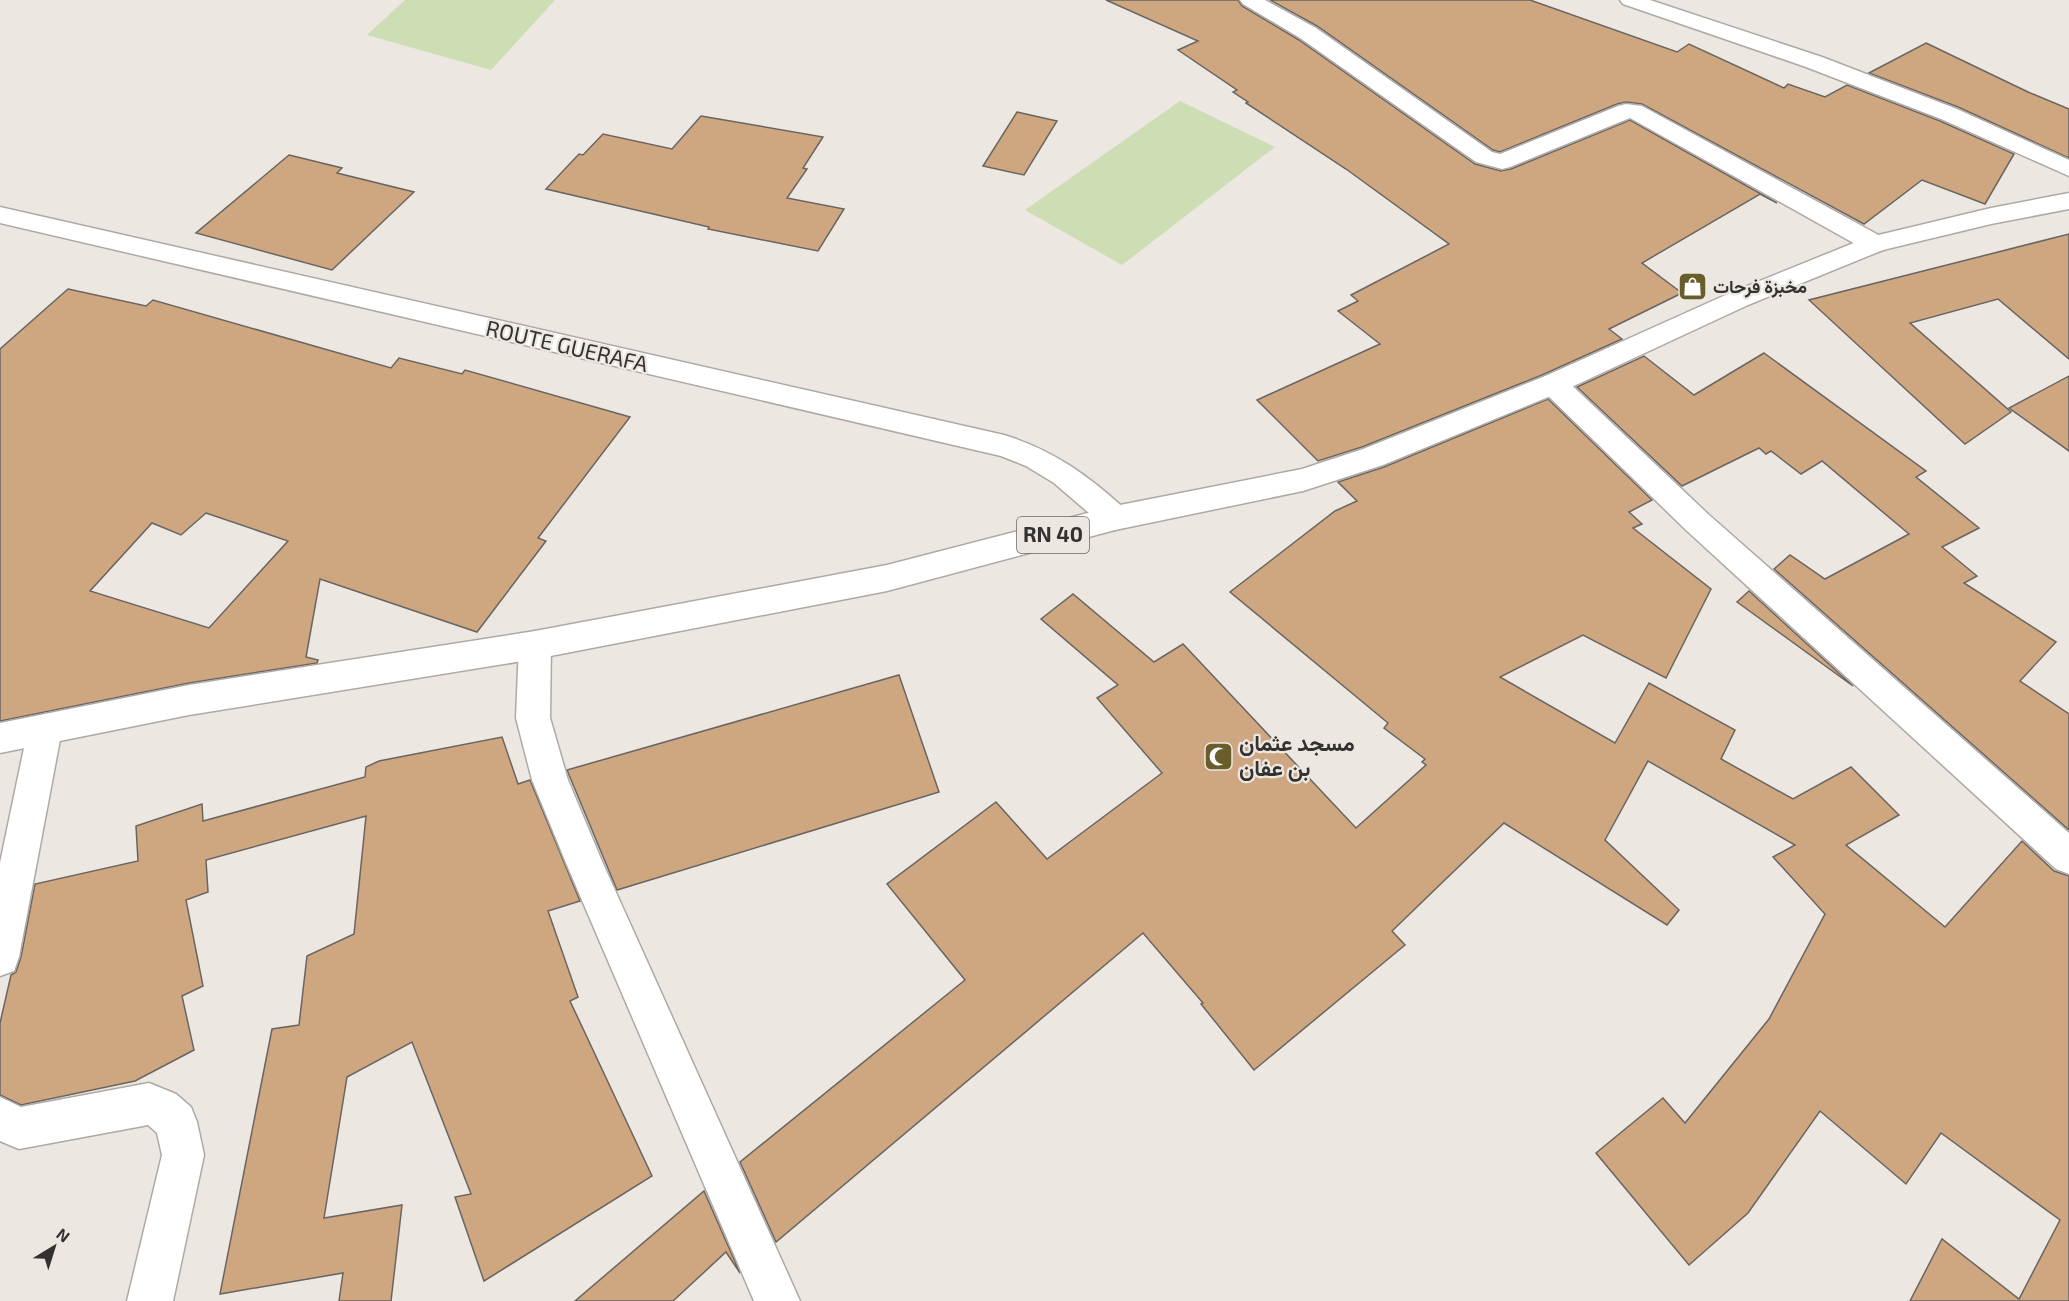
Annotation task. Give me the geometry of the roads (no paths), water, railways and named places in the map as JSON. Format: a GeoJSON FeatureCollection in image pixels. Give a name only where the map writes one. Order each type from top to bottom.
{"type":"FeatureCollection","features":[{"type":"Feature","properties":{"kind":"street"},"geometry":{"type":"LineString","coordinates":[[1250,0],[1308,33],[1494,162],[1502,162],[1626,111],[1634,111],[1875,244]]}},
{"type":"Feature","properties":{"kind":"street"},"geometry":{"type":"LineString","coordinates":[[1630,0],[1814,62],[1938,110],[2069,169]]}},
{"type":"Feature","properties":{"kind":"street","name":"RN 40"},"geometry":{"type":"LineString","coordinates":[[0,738],[189,700],[535,645],[887,578],[1115,518],[1303,480],[1373,457],[1553,384],[1739,299],[1875,244],[1991,216],[2069,201]]}},
{"type":"Feature","properties":{"kind":"street","name":"ROUTE GUERAFA"},"geometry":{"type":"LineString","coordinates":[[0,215],[1004,446],[1049,465],[1077,483],[1115,518]]}},
{"type":"Feature","properties":{"kind":"street"},"geometry":{"type":"LineString","coordinates":[[1553,384],[1697,522],[2069,857]]}},
{"type":"Feature","properties":{"kind":"street"},"geometry":{"type":"LineString","coordinates":[[535,645],[533,718],[550,780],[584,863],[777,1301]]}},
{"type":"Feature","properties":{"kind":"street"},"geometry":{"type":"LineString","coordinates":[[0,957],[45,729]]}},
{"type":"Feature","properties":{"kind":"street"},"geometry":{"type":"LineString","coordinates":[[0,1118],[19,1128],[149,1104],[161,1109],[177,1122],[183,1155],[150,1301]]}},
{"type":"Feature","properties":{"kind":"place","name":"مخبزة فرحات"},"geometry":{"type":"Point","coordinates":[1692,287]}},
{"type":"Feature","properties":{"kind":"place","name":"مسجد عثمان بن عفان"},"geometry":{"type":"Point","coordinates":[1218,756]}}]}
